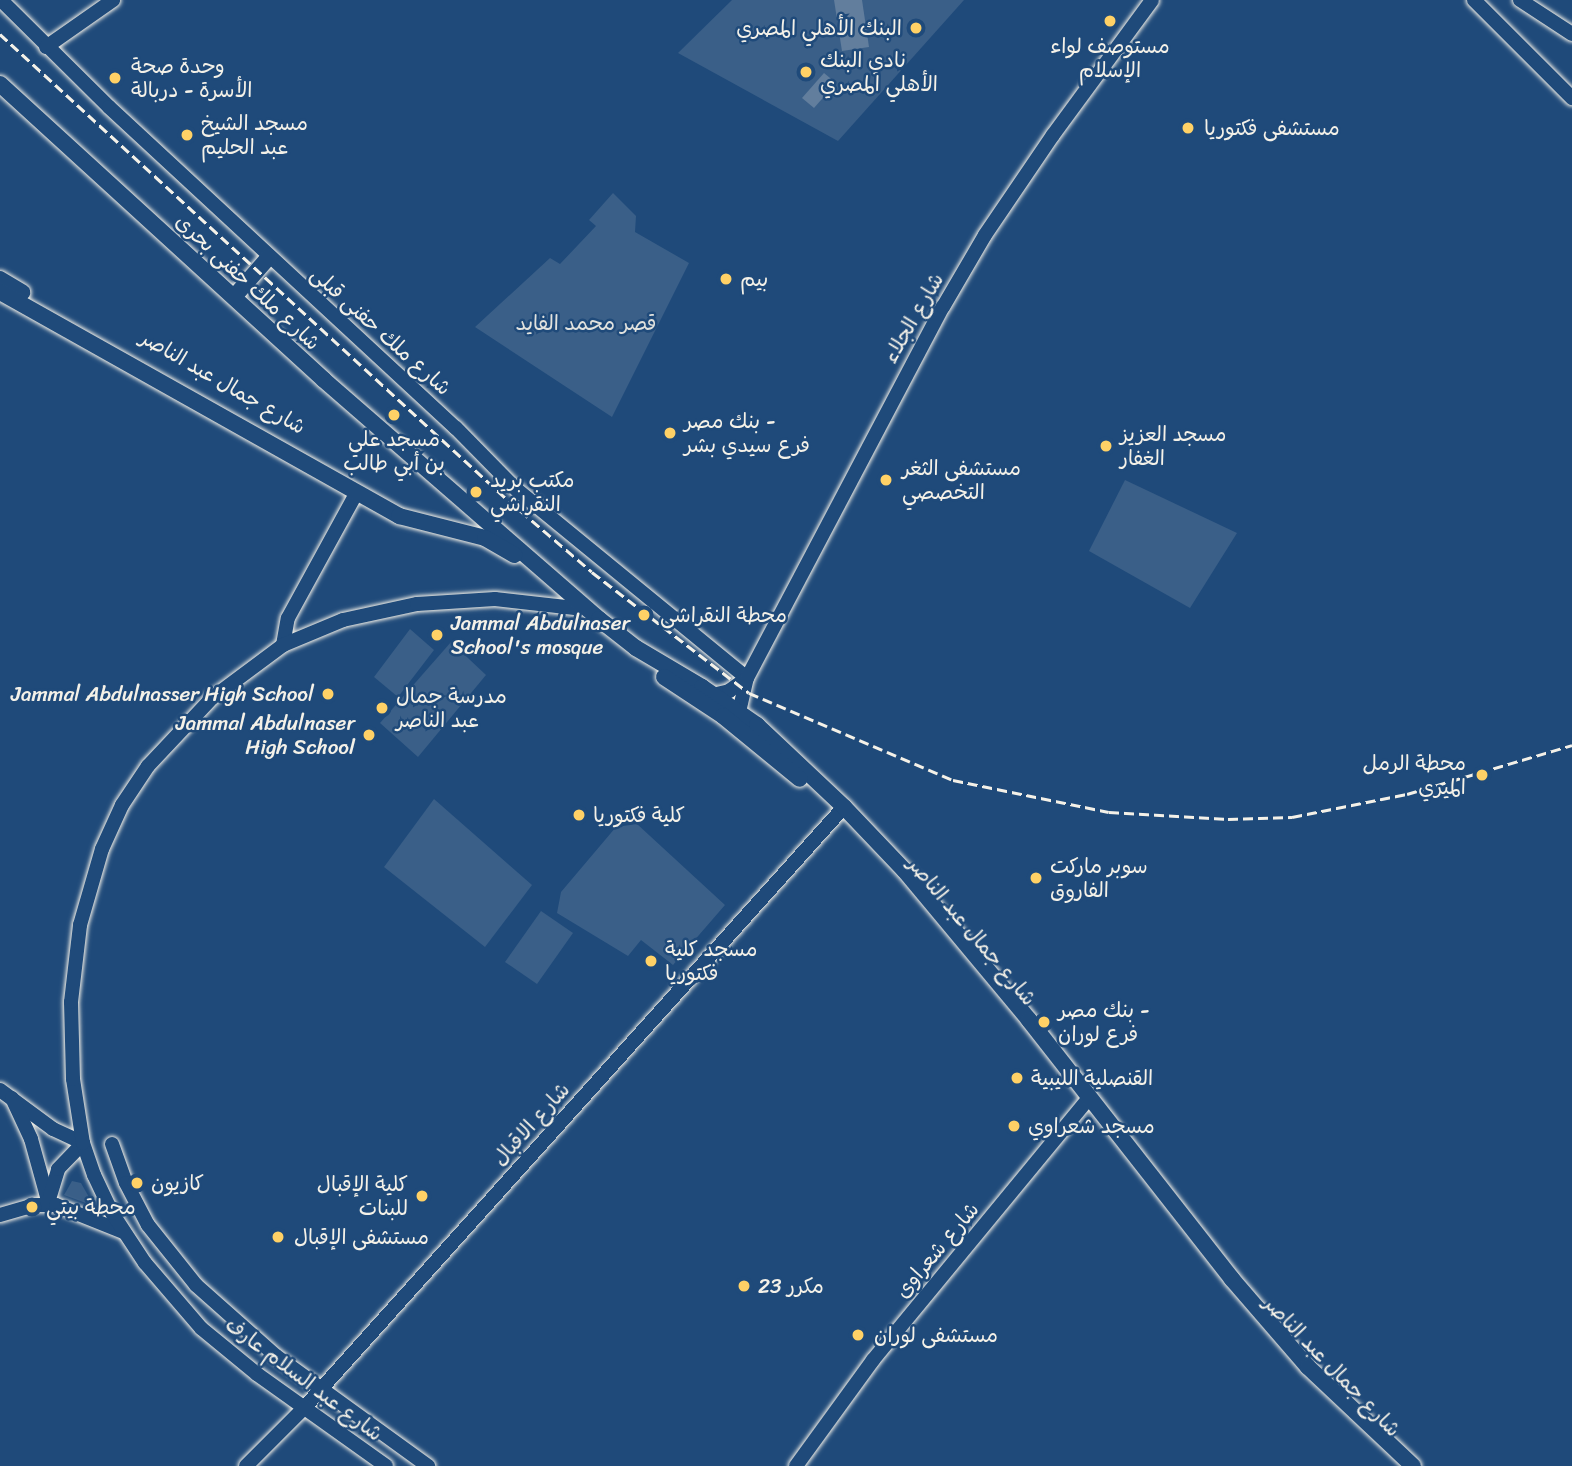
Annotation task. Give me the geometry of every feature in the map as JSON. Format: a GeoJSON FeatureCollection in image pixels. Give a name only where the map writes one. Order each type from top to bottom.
{"type":"FeatureCollection","features":[{"type":"Feature","properties":{"kind":"main road","name":"شارع ملك حفنى بحرى"},"geometry":{"type":"LineString","coordinates":[[0,84],[334,389],[471,508]]}},
{"type":"Feature","properties":{"kind":"main road"},"geometry":{"type":"LineString","coordinates":[[234,297],[269,257]]}},
{"type":"Feature","properties":{"kind":"main road","name":"شارع جمال عبد الناصر"},"geometry":{"type":"LineString","coordinates":[[0,279],[404,508],[424,524]]}},
{"type":"Feature","properties":{"kind":"main road","name":"شارع جمال عبد الناصر"},"geometry":{"type":"LineString","coordinates":[[0,292],[399,516],[485,538],[503,547],[628,654],[696,697],[736,718]]}},
{"type":"Feature","properties":{"kind":"main road"},"geometry":{"type":"LineString","coordinates":[[449,530],[471,508]]}},
{"type":"Feature","properties":{"kind":"main road","name":"شارع جمال عبد الناصر"},"geometry":{"type":"LineString","coordinates":[[471,508],[617,634],[655,661],[716,696],[736,718],[840,810],[944,925],[1232,1279],[1308,1367],[1413,1466]]}},
{"type":"Feature","properties":{"kind":"main road","name":"شارع جمال عبد الناصر"},"geometry":{"type":"LineString","coordinates":[[1087,1100],[1252,1317],[1328,1399],[1402,1466]]}},
{"type":"Feature","properties":{"kind":"street","name":"شارع ملك حفنى قبلى"},"geometry":{"type":"LineString","coordinates":[[1,0],[46,47],[456,428],[537,509],[747,678]]}},
{"type":"Feature","properties":{"kind":"street"},"geometry":{"type":"LineString","coordinates":[[46,47],[113,0]]}},
{"type":"Feature","properties":{"kind":"street","name":"شارع الجلاء"},"geometry":{"type":"LineString","coordinates":[[736,718],[747,678],[907,371],[985,235],[1152,0]]}},
{"type":"Feature","properties":{"kind":"street"},"geometry":{"type":"LineString","coordinates":[[1474,0],[1572,98]]}},
{"type":"Feature","properties":{"kind":"street"},"geometry":{"type":"LineString","coordinates":[[1520,0],[1572,34]]}},
{"type":"Feature","properties":{"kind":"street"},"geometry":{"type":"LineString","coordinates":[[1556,23],[1572,20]]}},
{"type":"Feature","properties":{"kind":"street"},"geometry":{"type":"LineString","coordinates":[[282,645],[288,618],[356,494]]}},
{"type":"Feature","properties":{"kind":"street","name":"شارع عبد السلام عارف"},"geometry":{"type":"LineString","coordinates":[[386,1466],[257,1374],[201,1328],[151,1270],[123,1232],[102,1194],[83,1143],[73,1079],[71,1002],[80,925],[102,849],[122,805],[162,748],[228,685],[282,645],[343,620],[417,604],[495,600],[574,608]]}},
{"type":"Feature","properties":{"kind":"street"},"geometry":{"type":"LineString","coordinates":[[696,697],[716,696],[747,678]]}},
{"type":"Feature","properties":{"kind":"street","name":"شارع الاقبال"},"geometry":{"type":"LineString","coordinates":[[246,1466],[304,1408],[840,810]]}},
{"type":"Feature","properties":{"kind":"street"},"geometry":{"type":"LineString","coordinates":[[6,1094],[52,1129],[83,1143],[58,1169],[50,1192],[50,1204]]}},
{"type":"Feature","properties":{"kind":"street"},"geometry":{"type":"LineString","coordinates":[[6,1094],[31,1139],[50,1204]]}},
{"type":"Feature","properties":{"kind":"street","name":"شارع شعراوى"},"geometry":{"type":"LineString","coordinates":[[796,1466],[873,1360],[1087,1100]]}},
{"type":"Feature","properties":{"kind":"street","name":"شارع عبد السلام عارف"},"geometry":{"type":"LineString","coordinates":[[112,1144],[136,1204],[180,1268],[241,1328],[428,1466]]}},
{"type":"Feature","properties":{"kind":"street"},"geometry":{"type":"LineString","coordinates":[[0,1215],[25,1207],[50,1204],[80,1212],[123,1232]]}},
{"type":"Feature","properties":{"kind":"green space","name":"نادي البنك الأهلي المصري"},"geometry":{"type":"Polygon","coordinates":[[[732,0],[964,0],[838,141],[678,53],[732,0]]]}},
{"type":"Feature","properties":{"kind":"green space","name":"قصر محمد الفايد"},"geometry":{"type":"Polygon","coordinates":[[[613,193],[636,216],[635,232],[689,263],[612,417],[475,327],[550,258],[560,264],[596,226],[589,220],[613,193]]]}},
{"type":"Feature","properties":{"kind":"green space"},"geometry":{"type":"Polygon","coordinates":[[[1125,480],[1237,533],[1190,608],[1089,551],[1125,480]]]}},
{"type":"Feature","properties":{"kind":"green space"},"geometry":{"type":"Polygon","coordinates":[[[410,629],[434,650],[398,697],[374,677],[410,629]]]}},
{"type":"Feature","properties":{"kind":"green space"},"geometry":{"type":"Polygon","coordinates":[[[451,642],[486,675],[418,757],[380,723],[451,642]]]}},
{"type":"Feature","properties":{"kind":"green space"},"geometry":{"type":"Polygon","coordinates":[[[434,799],[532,885],[485,947],[384,867],[434,799]]]}},
{"type":"Feature","properties":{"kind":"green space"},"geometry":{"type":"Polygon","coordinates":[[[637,824],[725,905],[673,965],[641,940],[628,956],[557,913],[561,892],[616,827],[637,824]]]}},
{"type":"Feature","properties":{"kind":"green space"},"geometry":{"type":"Polygon","coordinates":[[[541,911],[573,933],[537,984],[505,962],[541,911]]]}},
{"type":"Feature","properties":{"kind":"green space"},"geometry":{"type":"Polygon","coordinates":[[[72,1181],[81,1183],[94,1206],[64,1195],[72,1181]]]}},
{"type":"Feature","properties":{"kind":"shaded area"},"geometry":{"type":"Polygon","coordinates":[[[834,0],[862,0],[869,47],[842,51],[834,0]]]}},
{"type":"Feature","properties":{"kind":"shaded area"},"geometry":{"type":"Polygon","coordinates":[[[824,73],[836,83],[814,108],[802,98],[824,73]]]}},
{"type":"Feature","properties":{"kind":"railway"},"geometry":{"type":"LineString","coordinates":[[0,34],[509,501],[592,572],[749,693],[953,780],[1109,812],[1228,819],[1292,817],[1407,794],[1572,745]]}},
{"type":"Feature","properties":{"kind":"place","name":"مستوصف لواء الإسلام"},"geometry":{"type":"Point","coordinates":[1110,21]}},
{"type":"Feature","properties":{"kind":"place","name":"البنك الأهلي المصري"},"geometry":{"type":"Point","coordinates":[916,28]}},
{"type":"Feature","properties":{"kind":"place","name":"نادي البنك الأهلي المصري"},"geometry":{"type":"Point","coordinates":[806,72]}},
{"type":"Feature","properties":{"kind":"place","name":"وحدة صحة الأسرة - دربالة"},"geometry":{"type":"Point","coordinates":[115,78]}},
{"type":"Feature","properties":{"kind":"place","name":"مستشفى فكتوريا"},"geometry":{"type":"Point","coordinates":[1188,128]}},
{"type":"Feature","properties":{"kind":"place","name":"مسجد الشيخ عبد الحليم"},"geometry":{"type":"Point","coordinates":[187,135]}},
{"type":"Feature","properties":{"kind":"place","name":"بيم"},"geometry":{"type":"Point","coordinates":[726,279]}},
{"type":"Feature","properties":{"kind":"place","name":"مسجد علي بن أبي طالب"},"geometry":{"type":"Point","coordinates":[394,415]}},
{"type":"Feature","properties":{"kind":"place","name":"بنك مصر - فرع سيدي بشر"},"geometry":{"type":"Point","coordinates":[670,433]}},
{"type":"Feature","properties":{"kind":"place","name":"مسجد العزيز الغفار"},"geometry":{"type":"Point","coordinates":[1106,446]}},
{"type":"Feature","properties":{"kind":"place","name":"مستشفى الثغر التخصصي"},"geometry":{"type":"Point","coordinates":[886,480]}},
{"type":"Feature","properties":{"kind":"place","name":"مكتب بريد النقراشي"},"geometry":{"type":"Point","coordinates":[476,492]}},
{"type":"Feature","properties":{"kind":"place","name":"محطة النقراشى"},"geometry":{"type":"Point","coordinates":[644,615]}},
{"type":"Feature","properties":{"kind":"place","name":"Jammal Abdulnaser School's mosque"},"geometry":{"type":"Point","coordinates":[437,635]}},
{"type":"Feature","properties":{"kind":"place","name":"Jammal Abdulnasser High School"},"geometry":{"type":"Point","coordinates":[328,694]}},
{"type":"Feature","properties":{"kind":"place","name":"مدرسة جمال عبد الناصر"},"geometry":{"type":"Point","coordinates":[382,708]}},
{"type":"Feature","properties":{"kind":"place","name":"Jammal Abdulnaser High School"},"geometry":{"type":"Point","coordinates":[369,735]}},
{"type":"Feature","properties":{"kind":"place","name":"محطة الرمل الميري"},"geometry":{"type":"Point","coordinates":[1482,775]}},
{"type":"Feature","properties":{"kind":"place","name":"كلية فكتوريا"},"geometry":{"type":"Point","coordinates":[579,815]}},
{"type":"Feature","properties":{"kind":"place","name":"سوبر ماركت الفاروق"},"geometry":{"type":"Point","coordinates":[1036,878]}},
{"type":"Feature","properties":{"kind":"place","name":"مسجد كلية فكتوريا"},"geometry":{"type":"Point","coordinates":[651,961]}},
{"type":"Feature","properties":{"kind":"place","name":"بنك مصر - فرع لوران"},"geometry":{"type":"Point","coordinates":[1044,1022]}},
{"type":"Feature","properties":{"kind":"place","name":"القنصلية الليبية"},"geometry":{"type":"Point","coordinates":[1017,1078]}},
{"type":"Feature","properties":{"kind":"place","name":"مسجد شعراوي"},"geometry":{"type":"Point","coordinates":[1014,1126]}},
{"type":"Feature","properties":{"kind":"place","name":"كازيون"},"geometry":{"type":"Point","coordinates":[137,1183]}},
{"type":"Feature","properties":{"kind":"place","name":"كلية الإقبال للبنات"},"geometry":{"type":"Point","coordinates":[422,1196]}},
{"type":"Feature","properties":{"kind":"place","name":"محطة بيتي"},"geometry":{"type":"Point","coordinates":[32,1207]}},
{"type":"Feature","properties":{"kind":"place","name":"مستشفى الإقبال"},"geometry":{"type":"Point","coordinates":[278,1237]}},
{"type":"Feature","properties":{"kind":"place","name":"23 مكرر"},"geometry":{"type":"Point","coordinates":[744,1286]}},
{"type":"Feature","properties":{"kind":"place","name":"مستشفى لوران"},"geometry":{"type":"Point","coordinates":[858,1335]}}]}
